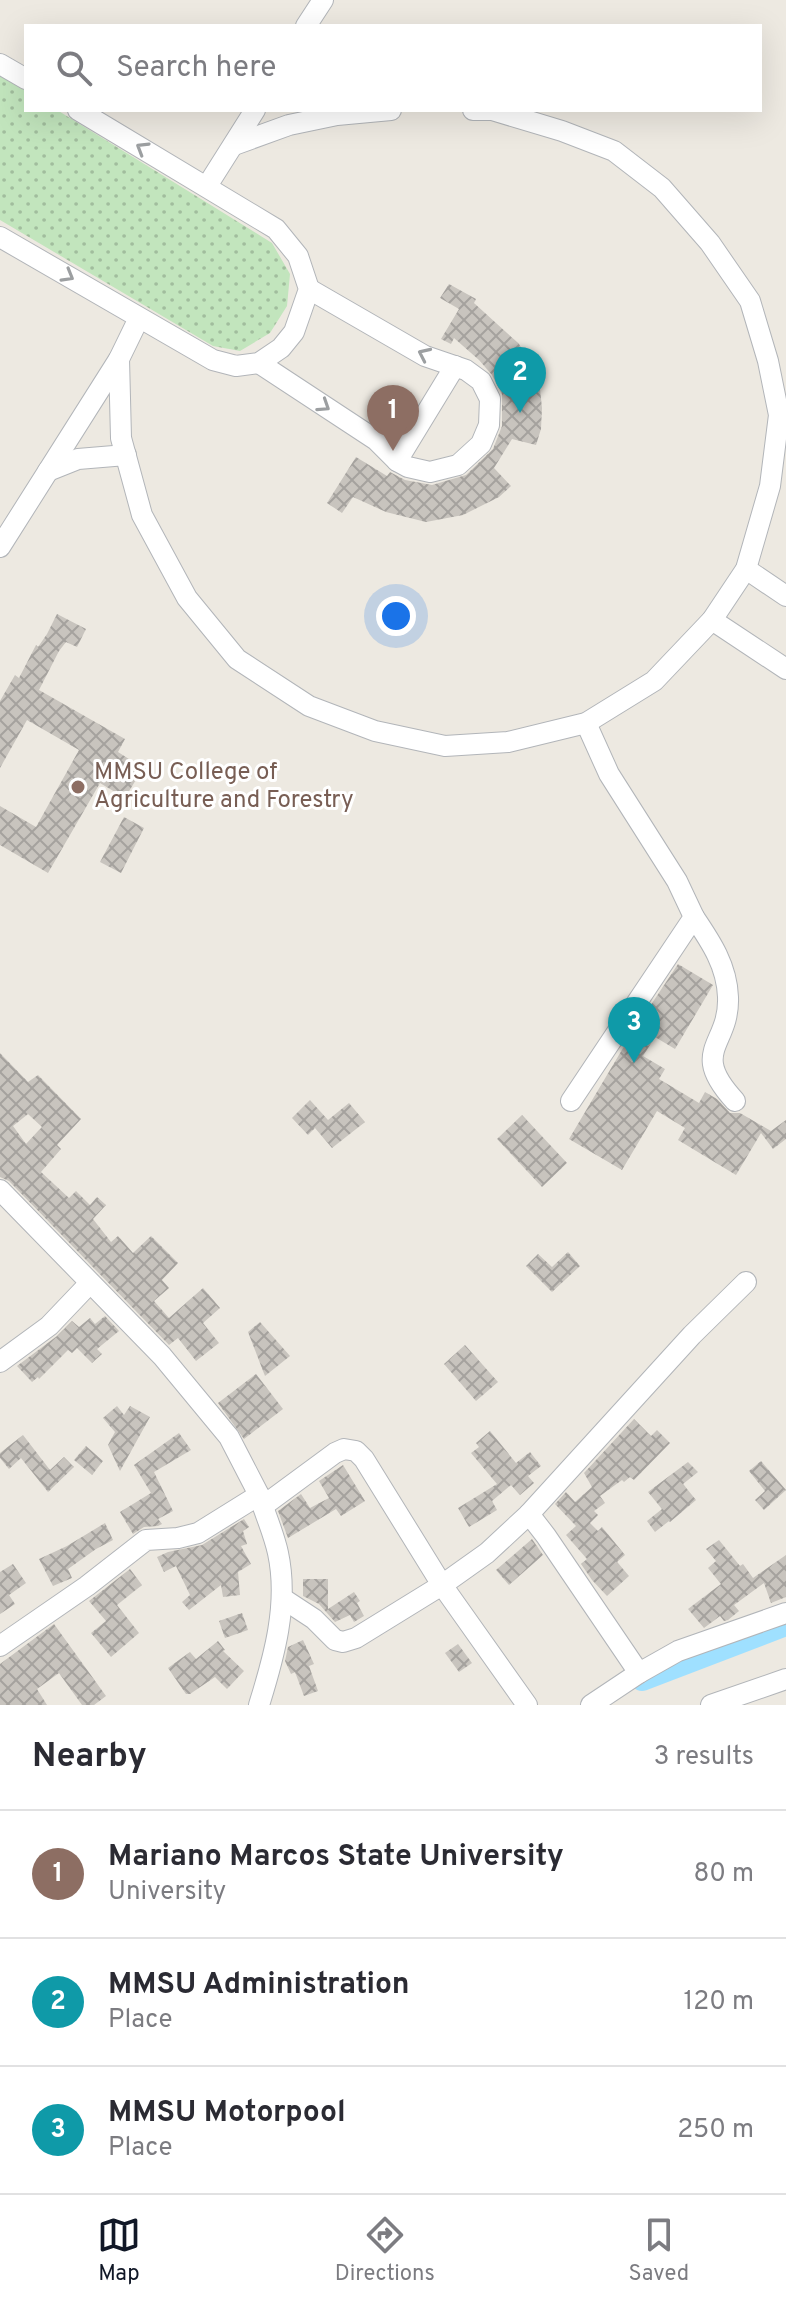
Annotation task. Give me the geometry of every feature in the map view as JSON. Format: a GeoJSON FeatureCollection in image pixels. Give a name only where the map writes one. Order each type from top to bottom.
{"type":"FeatureCollection","features":[{"type":"Feature","properties":{"kind":"street"},"geometry":{"type":"LineString","coordinates":[[307,24],[323,0]]}},
{"type":"Feature","properties":{"kind":"street"},"geometry":{"type":"LineString","coordinates":[[0,64],[24,78]]}},
{"type":"Feature","properties":{"kind":"street"},"geometry":{"type":"LineString","coordinates":[[0,237],[213,360],[236,366],[259,363],[281,348],[294,332],[309,289],[298,256],[276,229],[81,112]]}},
{"type":"Feature","properties":{"kind":"street"},"geometry":{"type":"LineString","coordinates":[[207,186],[254,112]]}},
{"type":"Feature","properties":{"kind":"street"},"geometry":{"type":"LineString","coordinates":[[234,145],[336,112]]}},
{"type":"Feature","properties":{"kind":"street"},"geometry":{"type":"LineString","coordinates":[[119,359],[121,438],[142,515],[187,598],[237,659],[309,706],[375,731],[445,746],[508,742],[586,723],[654,681],[712,620],[746,569],[770,486],[782,416],[768,361],[750,301],[710,243],[662,188],[614,151],[498,112]]}},
{"type":"Feature","properties":{"kind":"street"},"geometry":{"type":"LineString","coordinates":[[259,363],[376,440],[397,461],[408,467],[430,472],[458,465],[481,444],[489,425],[490,399],[481,381],[466,370],[425,356],[309,289]]}},
{"type":"Feature","properties":{"kind":"street"},"geometry":{"type":"LineString","coordinates":[[0,547],[119,359],[139,318]]}},
{"type":"Feature","properties":{"kind":"street"},"geometry":{"type":"LineString","coordinates":[[397,461],[455,366]]}},
{"type":"Feature","properties":{"kind":"street"},"geometry":{"type":"LineString","coordinates":[[48,471],[78,459],[126,455]]}},
{"type":"Feature","properties":{"kind":"street"},"geometry":{"type":"LineString","coordinates":[[746,569],[786,596]]}},
{"type":"Feature","properties":{"kind":"street"},"geometry":{"type":"LineString","coordinates":[[712,620],[786,669]]}},
{"type":"Feature","properties":{"kind":"street"},"geometry":{"type":"LineString","coordinates":[[586,723],[609,774],[677,881],[694,917],[718,954],[728,1000],[711,1060],[721,1085],[735,1101]]}},
{"type":"Feature","properties":{"kind":"street"},"geometry":{"type":"LineString","coordinates":[[571,1101],[694,917]]}},
{"type":"Feature","properties":{"kind":"street"},"geometry":{"type":"LineString","coordinates":[[0,1190],[162,1356],[229,1437],[261,1500],[278,1553],[282,1598],[275,1649],[259,1705]]}},
{"type":"Feature","properties":{"kind":"street"},"geometry":{"type":"LineString","coordinates":[[282,1598],[314,1619],[335,1640],[343,1642],[356,1638],[442,1585],[487,1553],[529,1514],[692,1335],[746,1282]]}},
{"type":"Feature","properties":{"kind":"street"},"geometry":{"type":"LineString","coordinates":[[0,1362],[49,1326],[90,1283]]}},
{"type":"Feature","properties":{"kind":"street"},"geometry":{"type":"LineString","coordinates":[[0,1646],[87,1586],[146,1540],[198,1533],[261,1500],[344,1449],[356,1451],[364,1459],[442,1585],[527,1705]]}},
{"type":"Feature","properties":{"kind":"street"},"geometry":{"type":"LineString","coordinates":[[529,1514],[639,1673]]}},
{"type":"Feature","properties":{"kind":"street"},"geometry":{"type":"LineString","coordinates":[[591,1705],[639,1673],[691,1645],[786,1613]]}},
{"type":"Feature","properties":{"kind":"street"},"geometry":{"type":"LineString","coordinates":[[711,1705],[786,1679]]}},
{"type":"Feature","properties":{"kind":"green space"},"geometry":{"type":"Polygon","coordinates":[[[0,75],[24,90],[24,112],[60,112],[272,243],[290,274],[287,306],[270,333],[240,351],[213,346],[0,220],[0,75]]]}},
{"type":"Feature","properties":{"kind":"building"},"geometry":{"type":"Polygon","coordinates":[[[449,284],[476,299],[474,303],[519,344],[532,366],[540,389],[542,408],[536,445],[512,439],[494,468],[511,486],[499,497],[463,515],[426,522],[386,512],[353,497],[342,513],[327,503],[356,457],[387,476],[390,472],[405,480],[432,485],[466,475],[493,449],[502,426],[502,394],[479,360],[454,338],[451,344],[441,339],[459,309],[440,298],[449,284]]]}},
{"type":"Feature","properties":{"kind":"building","name":"MMSU College of Agriculture and Forestry"},"geometry":{"type":"Polygon","coordinates":[[[57,614],[86,629],[77,647],[66,642],[59,651],[39,690],[125,739],[118,752],[143,768],[125,798],[100,783],[48,873],[0,845],[0,806],[36,827],[79,750],[27,720],[0,768],[0,701],[15,675],[19,678],[57,614]]]}},
{"type":"Feature","properties":{"kind":"building"},"geometry":{"type":"Polygon","coordinates":[[[124,817],[144,828],[121,873],[100,862],[124,817]]]}},
{"type":"Feature","properties":{"kind":"building"},"geometry":{"type":"Polygon","coordinates":[[[678,964],[713,985],[675,1049],[655,1037],[643,1056],[665,1069],[659,1079],[699,1103],[705,1092],[730,1113],[740,1113],[771,1131],[786,1120],[786,1139],[773,1149],[761,1133],[736,1175],[678,1140],[685,1128],[657,1111],[622,1170],[569,1139],[629,1038],[678,964]]]}},
{"type":"Feature","properties":{"kind":"building"},"geometry":{"type":"Polygon","coordinates":[[[0,1053],[28,1082],[38,1075],[81,1119],[57,1145],[61,1149],[41,1172],[69,1198],[76,1191],[90,1205],[97,1197],[106,1205],[93,1219],[111,1242],[118,1236],[133,1253],[151,1236],[178,1263],[162,1280],[169,1288],[154,1301],[169,1318],[203,1288],[220,1308],[203,1323],[219,1343],[196,1361],[178,1338],[169,1345],[9,1181],[0,1177],[0,1053]],[[28,1114],[13,1126],[26,1144],[42,1127],[28,1114]]]}},
{"type":"Feature","properties":{"kind":"building"},"geometry":{"type":"Polygon","coordinates":[[[310,1100],[328,1120],[349,1103],[365,1122],[332,1148],[315,1128],[308,1135],[292,1118],[310,1100]]]}},
{"type":"Feature","properties":{"kind":"building"},"geometry":{"type":"Polygon","coordinates":[[[522,1115],[567,1163],[542,1187],[497,1139],[522,1115]]]}},
{"type":"Feature","properties":{"kind":"building"},"geometry":{"type":"Polygon","coordinates":[[[568,1252],[580,1266],[552,1292],[526,1266],[538,1254],[552,1267],[568,1252]]]}},
{"type":"Feature","properties":{"kind":"building"},"geometry":{"type":"Polygon","coordinates":[[[105,1316],[119,1331],[97,1349],[102,1354],[92,1363],[77,1348],[72,1353],[68,1350],[39,1379],[32,1382],[17,1366],[72,1321],[79,1327],[90,1318],[95,1324],[105,1316]]]}},
{"type":"Feature","properties":{"kind":"building"},"geometry":{"type":"Polygon","coordinates":[[[260,1322],[290,1356],[265,1376],[248,1332],[260,1322]]]}},
{"type":"Feature","properties":{"kind":"building"},"geometry":{"type":"Polygon","coordinates":[[[465,1345],[498,1382],[476,1401],[444,1364],[465,1345]]]}},
{"type":"Feature","properties":{"kind":"building"},"geometry":{"type":"Polygon","coordinates":[[[256,1374],[283,1409],[244,1439],[218,1403],[256,1374]]]}},
{"type":"Feature","properties":{"kind":"building"},"geometry":{"type":"Polygon","coordinates":[[[117,1406],[124,1415],[130,1406],[150,1417],[120,1471],[108,1445],[115,1432],[103,1418],[117,1406]]]}},
{"type":"Feature","properties":{"kind":"building"},"geometry":{"type":"Polygon","coordinates":[[[634,1419],[651,1436],[657,1430],[670,1443],[634,1480],[630,1477],[624,1482],[622,1480],[600,1496],[605,1503],[594,1511],[598,1515],[590,1523],[598,1531],[602,1527],[625,1555],[617,1562],[629,1576],[607,1596],[581,1564],[587,1559],[566,1535],[576,1526],[555,1504],[566,1492],[575,1502],[592,1487],[584,1473],[634,1419]]]}},
{"type":"Feature","properties":{"kind":"building"},"geometry":{"type":"Polygon","coordinates":[[[490,1431],[516,1463],[530,1452],[541,1466],[528,1476],[534,1483],[520,1495],[511,1485],[492,1501],[497,1510],[469,1527],[458,1508],[497,1484],[471,1453],[479,1447],[476,1443],[490,1431]]]}},
{"type":"Feature","properties":{"kind":"building"},"geometry":{"type":"Polygon","coordinates":[[[179,1433],[191,1450],[154,1472],[173,1511],[158,1519],[162,1524],[144,1527],[133,1534],[120,1512],[151,1493],[134,1465],[179,1433]]]}},
{"type":"Feature","properties":{"kind":"building"},"geometry":{"type":"Polygon","coordinates":[[[23,1435],[50,1470],[64,1457],[74,1467],[48,1492],[21,1458],[9,1469],[0,1458],[0,1453],[23,1435]]]}},
{"type":"Feature","properties":{"kind":"building"},"geometry":{"type":"Polygon","coordinates":[[[86,1446],[103,1461],[92,1475],[74,1460],[86,1446]]]}},
{"type":"Feature","properties":{"kind":"building"},"geometry":{"type":"Polygon","coordinates":[[[761,1461],[786,1490],[764,1510],[755,1500],[765,1491],[749,1471],[761,1461]]]}},
{"type":"Feature","properties":{"kind":"building"},"geometry":{"type":"Polygon","coordinates":[[[688,1462],[698,1472],[683,1484],[696,1500],[655,1532],[647,1521],[662,1509],[648,1492],[688,1462]]]}},
{"type":"Feature","properties":{"kind":"building"},"geometry":{"type":"Polygon","coordinates":[[[343,1465],[365,1501],[341,1516],[336,1509],[288,1538],[278,1511],[301,1494],[310,1508],[329,1498],[319,1481],[343,1465]]]}},
{"type":"Feature","properties":{"kind":"building"},"geometry":{"type":"Polygon","coordinates":[[[244,1519],[249,1527],[243,1531],[247,1544],[241,1546],[251,1564],[238,1572],[240,1595],[223,1597],[221,1585],[189,1610],[182,1602],[190,1595],[176,1566],[164,1572],[157,1557],[202,1545],[244,1519]]]}},
{"type":"Feature","properties":{"kind":"building"},"geometry":{"type":"Polygon","coordinates":[[[105,1523],[113,1540],[68,1569],[72,1578],[53,1586],[39,1559],[105,1523]]]}},
{"type":"Feature","properties":{"kind":"building"},"geometry":{"type":"Polygon","coordinates":[[[532,1539],[543,1555],[509,1585],[496,1570],[532,1539]]]}},
{"type":"Feature","properties":{"kind":"building"},"geometry":{"type":"Polygon","coordinates":[[[719,1540],[753,1578],[786,1555],[786,1597],[771,1603],[764,1583],[734,1605],[739,1611],[728,1620],[724,1621],[720,1616],[704,1628],[688,1609],[721,1584],[708,1568],[716,1561],[706,1549],[719,1540]]]}},
{"type":"Feature","properties":{"kind":"building"},"geometry":{"type":"Polygon","coordinates":[[[13,1564],[26,1583],[9,1595],[15,1604],[0,1614],[0,1572],[13,1564]]]}},
{"type":"Feature","properties":{"kind":"building"},"geometry":{"type":"Polygon","coordinates":[[[130,1569],[142,1585],[117,1605],[139,1633],[111,1657],[91,1633],[106,1621],[89,1601],[130,1569]]]}},
{"type":"Feature","properties":{"kind":"building"},"geometry":{"type":"Polygon","coordinates":[[[303,1579],[328,1579],[328,1609],[354,1592],[364,1616],[354,1622],[350,1615],[335,1622],[319,1604],[303,1596],[303,1579]]]}},
{"type":"Feature","properties":{"kind":"building"},"geometry":{"type":"Polygon","coordinates":[[[242,1613],[248,1630],[225,1638],[219,1621],[242,1613]]]}},
{"type":"Feature","properties":{"kind":"building"},"geometry":{"type":"Polygon","coordinates":[[[54,1624],[106,1696],[94,1705],[82,1705],[59,1673],[37,1689],[47,1705],[0,1705],[0,1664],[54,1624]]]}},
{"type":"Feature","properties":{"kind":"building"},"geometry":{"type":"Polygon","coordinates":[[[303,1640],[314,1664],[309,1666],[318,1691],[304,1696],[295,1672],[291,1674],[285,1661],[288,1647],[303,1640]]]}},
{"type":"Feature","properties":{"kind":"building"},"geometry":{"type":"Polygon","coordinates":[[[218,1641],[223,1651],[244,1671],[227,1689],[215,1677],[186,1694],[168,1668],[190,1652],[196,1659],[218,1641]]]}},
{"type":"Feature","properties":{"kind":"building"},"geometry":{"type":"Polygon","coordinates":[[[458,1644],[472,1663],[459,1672],[445,1653],[458,1644]]]}},
{"type":"Feature","properties":{"kind":"waterway"},"geometry":{"type":"LineString","coordinates":[[642,1679],[786,1624]]}},
{"type":"Feature","properties":{"kind":"place","name":"MMSU Administration"},"geometry":{"type":"Point","coordinates":[520,413]}},
{"type":"Feature","properties":{"kind":"place","name":"Mariano Marcos State University"},"geometry":{"type":"Point","coordinates":[393,451]}},
{"type":"Feature","properties":{"kind":"place","name":"MMSU College of Agriculture and Forestry"},"geometry":{"type":"Point","coordinates":[78,787]}},
{"type":"Feature","properties":{"kind":"place","name":"MMSU Motorpool"},"geometry":{"type":"Point","coordinates":[634,1063]}}]}
